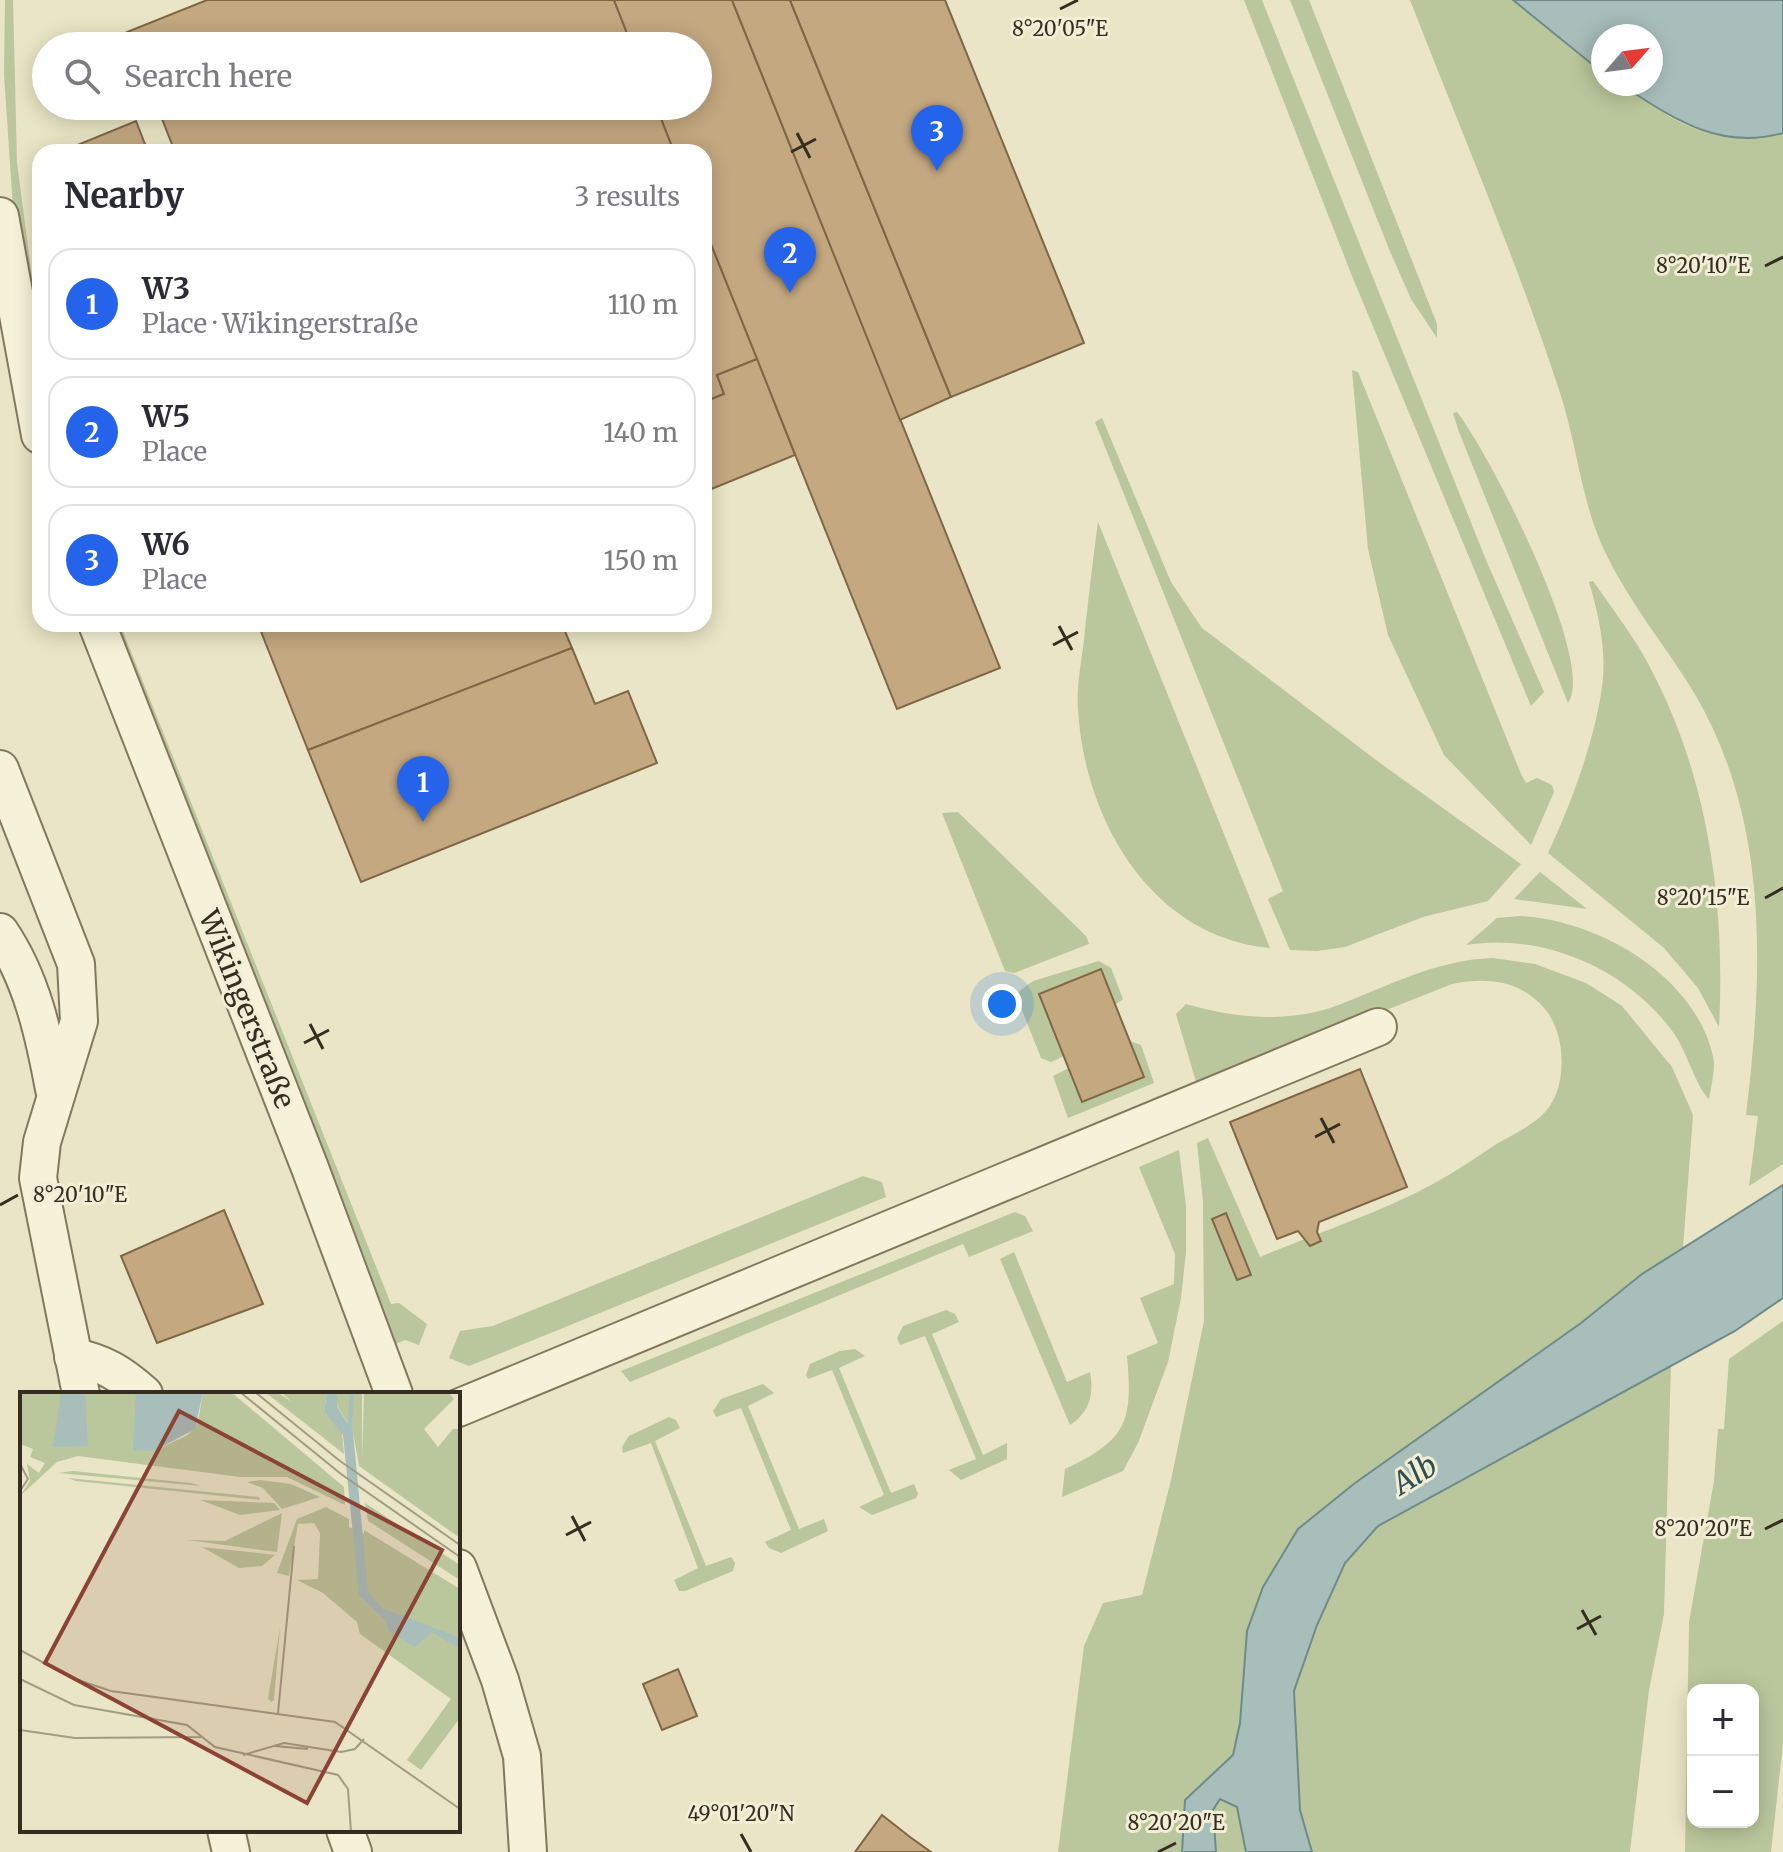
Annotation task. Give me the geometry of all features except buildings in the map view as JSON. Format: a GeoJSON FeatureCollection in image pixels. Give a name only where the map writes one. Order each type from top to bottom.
{"type":"FeatureCollection","features":[{"type":"Feature","properties":{"kind":"street"},"geometry":{"type":"LineString","coordinates":[[0,216],[32,391]]}},
{"type":"Feature","properties":{"kind":"street","name":"Wikingerstraße"},"geometry":{"type":"LineString","coordinates":[[100,632],[310,1168],[393,1392]]}},
{"type":"Feature","properties":{"kind":"street"},"geometry":{"type":"LineString","coordinates":[[0,769],[76,964],[79,1021],[42,1142],[38,1178],[81,1392]]}},
{"type":"Feature","properties":{"kind":"street"},"geometry":{"type":"LineString","coordinates":[[0,932],[10,947],[41,1022],[55,1095]]}},
{"type":"Feature","properties":{"kind":"street"},"geometry":{"type":"LineString","coordinates":[[460,1407],[1378,1027]]}},
{"type":"Feature","properties":{"kind":"street"},"geometry":{"type":"LineString","coordinates":[[73,1357],[108,1366],[141,1392]]}},
{"type":"Feature","properties":{"kind":"street"},"geometry":{"type":"LineString","coordinates":[[460,1574],[520,1745],[527,1795],[528,1852]]}},
{"type":"Feature","properties":{"kind":"street"},"geometry":{"type":"LineString","coordinates":[[226,1832],[231,1852]]}},
{"type":"Feature","properties":{"kind":"street"},"geometry":{"type":"LineString","coordinates":[[346,1832],[353,1852]]}},
{"type":"Feature","properties":{"kind":"green space"},"geometry":{"type":"Polygon","coordinates":[[[5,0],[13,0],[17,163],[32,276],[32,302],[14,224],[4,74],[5,0]]]}},
{"type":"Feature","properties":{"kind":"green space"},"geometry":{"type":"Polygon","coordinates":[[[1244,0],[1262,0],[1486,560],[1544,692],[1531,706],[1352,276],[1244,0]]]}},
{"type":"Feature","properties":{"kind":"green space"},"geometry":{"type":"Polygon","coordinates":[[[1290,0],[1309,0],[1437,324],[1437,338],[1411,299],[1389,249],[1290,0]]]}},
{"type":"Feature","properties":{"kind":"green space"},"geometry":{"type":"Polygon","coordinates":[[[1410,0],[1513,0],[1591,63],[1591,96],[1638,96],[1674,119],[1700,131],[1727,137],[1755,138],[1783,133],[1783,1164],[1749,1186],[1758,1116],[1746,1115],[1756,1008],[1757,954],[1749,848],[1737,796],[1720,745],[1696,696],[1627,592],[1603,548],[1589,508],[1564,407],[1506,243],[1410,0]]]}},
{"type":"Feature","properties":{"kind":"green space"},"geometry":{"type":"Polygon","coordinates":[[[1352,370],[1358,372],[1521,774],[1526,783],[1537,778],[1552,785],[1554,792],[1531,845],[1444,755],[1388,635],[1368,549],[1352,370]]]}},
{"type":"Feature","properties":{"kind":"green space"},"geometry":{"type":"Polygon","coordinates":[[[1457,412],[1492,468],[1554,603],[1573,680],[1568,703],[1459,432],[1453,413],[1457,412]]]}},
{"type":"Feature","properties":{"kind":"green space"},"geometry":{"type":"Polygon","coordinates":[[[1102,418],[1171,582],[1202,628],[1380,763],[1521,864],[1488,901],[1423,917],[1345,947],[1317,951],[1290,950],[1268,899],[1283,891],[1095,422],[1102,418]]]}},
{"type":"Feature","properties":{"kind":"green space"},"geometry":{"type":"Polygon","coordinates":[[[1098,522],[1270,948],[1228,939],[1190,921],[1158,896],[1131,865],[1110,830],[1094,791],[1083,750],[1078,699],[1098,522]]]}},
{"type":"Feature","properties":{"kind":"green space"},"geometry":{"type":"Polygon","coordinates":[[[1593,581],[1638,646],[1661,690],[1695,782],[1707,830],[1719,928],[1719,1027],[1698,988],[1664,948],[1548,853],[1581,772],[1602,687],[1603,647],[1589,582],[1593,581]]]}},
{"type":"Feature","properties":{"kind":"green space"},"geometry":{"type":"Polygon","coordinates":[[[113,632],[123,632],[391,1304],[399,1303],[427,1324],[419,1345],[405,1340],[396,1344],[113,632]]]}},
{"type":"Feature","properties":{"kind":"green space"},"geometry":{"type":"Polygon","coordinates":[[[958,812],[1086,936],[1089,944],[1014,973],[1005,971],[942,813],[958,812]]]}},
{"type":"Feature","properties":{"kind":"green space"},"geometry":{"type":"Polygon","coordinates":[[[1540,872],[1587,909],[1514,899],[1540,872]]]}},
{"type":"Feature","properties":{"kind":"green space"},"geometry":{"type":"Polygon","coordinates":[[[1520,916],[1580,928],[1610,940],[1664,977],[1686,1000],[1702,1027],[1713,1056],[1709,1099],[1675,1035],[1656,1012],[1610,975],[1583,961],[1525,944],[1496,942],[1466,945],[1497,918],[1520,916]]]}},
{"type":"Feature","properties":{"kind":"green space"},"geometry":{"type":"Polygon","coordinates":[[[1493,958],[1535,964],[1586,983],[1622,1006],[1672,1067],[1693,1115],[1683,1248],[1618,1293],[1644,1379],[1671,1364],[1664,1614],[1649,1690],[1630,1852],[1058,1852],[1084,1646],[1103,1603],[1142,1595],[1171,1480],[1204,1321],[1203,1202],[1197,1143],[1208,1138],[1260,1257],[1391,1204],[1449,1175],[1541,1116],[1553,1100],[1561,1074],[1557,1032],[1545,1009],[1514,986],[1491,981],[1452,984],[1197,1085],[1176,1014],[1186,1004],[1222,1013],[1260,1017],[1315,1012],[1431,969],[1493,958]]]}},
{"type":"Feature","properties":{"kind":"green space"},"geometry":{"type":"Polygon","coordinates":[[[1099,961],[1111,968],[1123,999],[1115,1005],[1101,969],[1039,994],[1064,1056],[1051,1062],[1041,1058],[1018,1000],[1018,992],[1033,981],[1099,961]]]}},
{"type":"Feature","properties":{"kind":"green space"},"geometry":{"type":"Polygon","coordinates":[[[1130,1041],[1141,1045],[1154,1083],[1068,1118],[1053,1076],[1069,1068],[1082,1102],[1143,1078],[1130,1041]]]}},
{"type":"Feature","properties":{"kind":"green space"},"geometry":{"type":"Polygon","coordinates":[[[1179,1150],[1186,1206],[1186,1252],[1181,1298],[1168,1362],[1138,1443],[1123,1471],[1062,1497],[1065,1469],[1102,1448],[1122,1426],[1129,1397],[1127,1356],[1158,1343],[1140,1298],[1174,1284],[1175,1254],[1139,1167],[1179,1150]]]}},
{"type":"Feature","properties":{"kind":"green space"},"geometry":{"type":"Polygon","coordinates":[[[863,1176],[882,1182],[886,1197],[469,1366],[449,1358],[460,1331],[493,1326],[863,1176]]]}},
{"type":"Feature","properties":{"kind":"green space"},"geometry":{"type":"Polygon","coordinates":[[[1015,1212],[1025,1216],[1033,1231],[969,1257],[963,1244],[630,1382],[621,1371],[1015,1212]]]}},
{"type":"Feature","properties":{"kind":"green space"},"geometry":{"type":"Polygon","coordinates":[[[1014,1252],[1067,1382],[1090,1372],[1089,1402],[1070,1425],[1000,1259],[1014,1252]]]}},
{"type":"Feature","properties":{"kind":"green space"},"geometry":{"type":"Polygon","coordinates":[[[946,1310],[955,1314],[959,1322],[932,1334],[983,1455],[1007,1443],[1007,1459],[961,1480],[949,1470],[976,1459],[925,1336],[900,1345],[897,1338],[903,1326],[946,1310]]]}},
{"type":"Feature","properties":{"kind":"green space"},"geometry":{"type":"Polygon","coordinates":[[[1783,1321],[1783,1744],[1771,1852],[1685,1852],[1687,1737],[1687,1828],[1759,1828],[1759,1684],[1688,1684],[1689,1622],[1714,1481],[1718,1429],[1724,1429],[1729,1359],[1783,1321]]]}},
{"type":"Feature","properties":{"kind":"green space"},"geometry":{"type":"Polygon","coordinates":[[[855,1349],[865,1356],[839,1368],[891,1493],[914,1484],[918,1494],[916,1498],[872,1515],[859,1507],[884,1495],[832,1370],[808,1379],[806,1375],[810,1364],[840,1351],[855,1349]]]}},
{"type":"Feature","properties":{"kind":"green space"},"geometry":{"type":"Polygon","coordinates":[[[763,1384],[774,1393],[748,1406],[799,1529],[824,1519],[828,1531],[781,1553],[769,1548],[765,1542],[791,1530],[741,1408],[716,1417],[713,1411],[721,1399],[763,1384]]]}},
{"type":"Feature","properties":{"kind":"green space"},"geometry":{"type":"Polygon","coordinates":[[[669,1417],[676,1420],[680,1428],[655,1441],[706,1566],[731,1557],[735,1563],[733,1571],[685,1591],[679,1591],[674,1580],[698,1568],[651,1443],[623,1453],[622,1447],[629,1436],[669,1417]]]}},
{"type":"Feature","properties":{"kind":"water"},"geometry":{"type":"Polygon","coordinates":[[[1513,0],[1783,0],[1783,133],[1738,138],[1717,134],[1678,119],[1639,96],[1663,96],[1663,24],[1591,24],[1591,63],[1513,0]]]}},
{"type":"Feature","properties":{"kind":"water","name":"Alb"},"geometry":{"type":"Polygon","coordinates":[[[1783,1185],[1783,1298],[1735,1331],[1378,1526],[1345,1563],[1317,1625],[1294,1691],[1300,1810],[1312,1852],[1246,1852],[1237,1807],[1220,1799],[1213,1810],[1216,1852],[1182,1852],[1185,1800],[1233,1755],[1240,1723],[1247,1631],[1263,1587],[1298,1529],[1355,1483],[1581,1323],[1642,1274],[1783,1185]]]}},
{"type":"Feature","properties":{"kind":"place","name":"W6"},"geometry":{"type":"Point","coordinates":[937,171]}},
{"type":"Feature","properties":{"kind":"place","name":"W5"},"geometry":{"type":"Point","coordinates":[790,293]}},
{"type":"Feature","properties":{"kind":"place","name":"W3"},"geometry":{"type":"Point","coordinates":[423,822]}}]}
